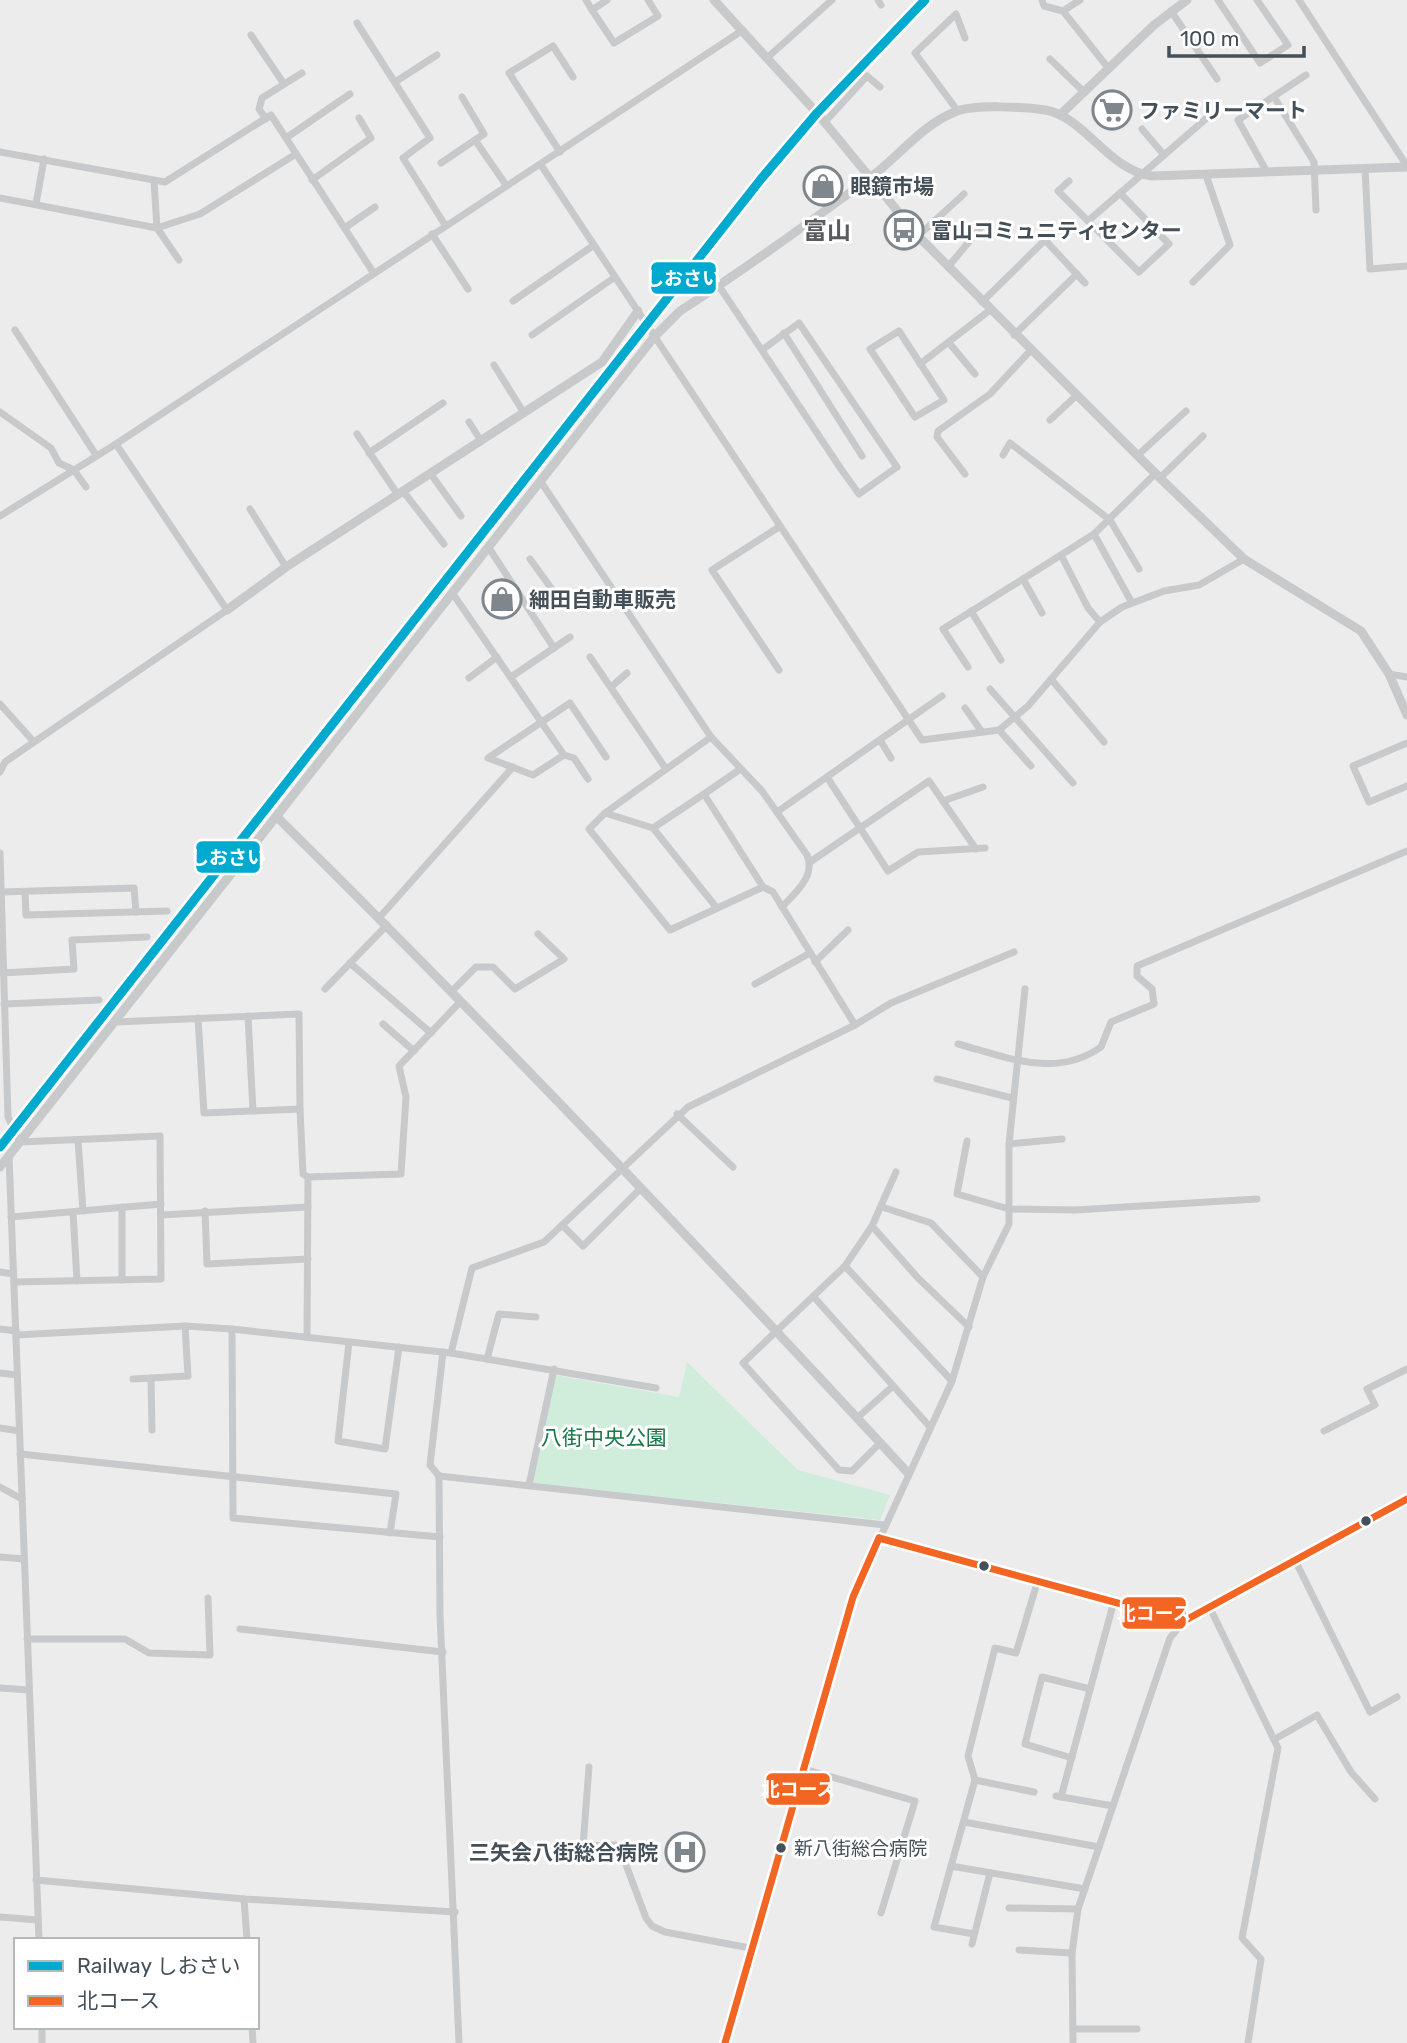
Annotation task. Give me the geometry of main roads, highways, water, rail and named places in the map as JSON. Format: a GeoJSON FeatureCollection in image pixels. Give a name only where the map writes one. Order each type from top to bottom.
{"type":"FeatureCollection","features":[{"type":"Feature","properties":{"kind":"rail line","name":"しおさい"},"geometry":{"type":"LineString","coordinates":[[0,1147],[761,179],[817,113],[925,0]]}},
{"type":"Feature","properties":{"kind":"place","name":"ファミリーマート"},"geometry":{"type":"Point","coordinates":[1112,110]}},
{"type":"Feature","properties":{"kind":"place","name":"眼鏡市場"},"geometry":{"type":"Point","coordinates":[823,186]}},
{"type":"Feature","properties":{"kind":"place","name":"富山コミュニティセンター"},"geometry":{"type":"Point","coordinates":[904,230]}},
{"type":"Feature","properties":{"kind":"place","name":"細田自動車販売"},"geometry":{"type":"Point","coordinates":[502,599]}},
{"type":"Feature","properties":{"kind":"place","name":"新八街総合病院"},"geometry":{"type":"Point","coordinates":[781,1848]}},
{"type":"Feature","properties":{"kind":"place","name":"三矢会八街総合病院"},"geometry":{"type":"Point","coordinates":[685,1852]}},
{"type":"Feature","properties":{"kind":"district","name":"富山"},"geometry":{"type":"Point","coordinates":[827,231]}},
{"type":"Feature","properties":{"kind":"park label","name":"八街中央公園"},"geometry":{"type":"Point","coordinates":[604,1437]}}]}
